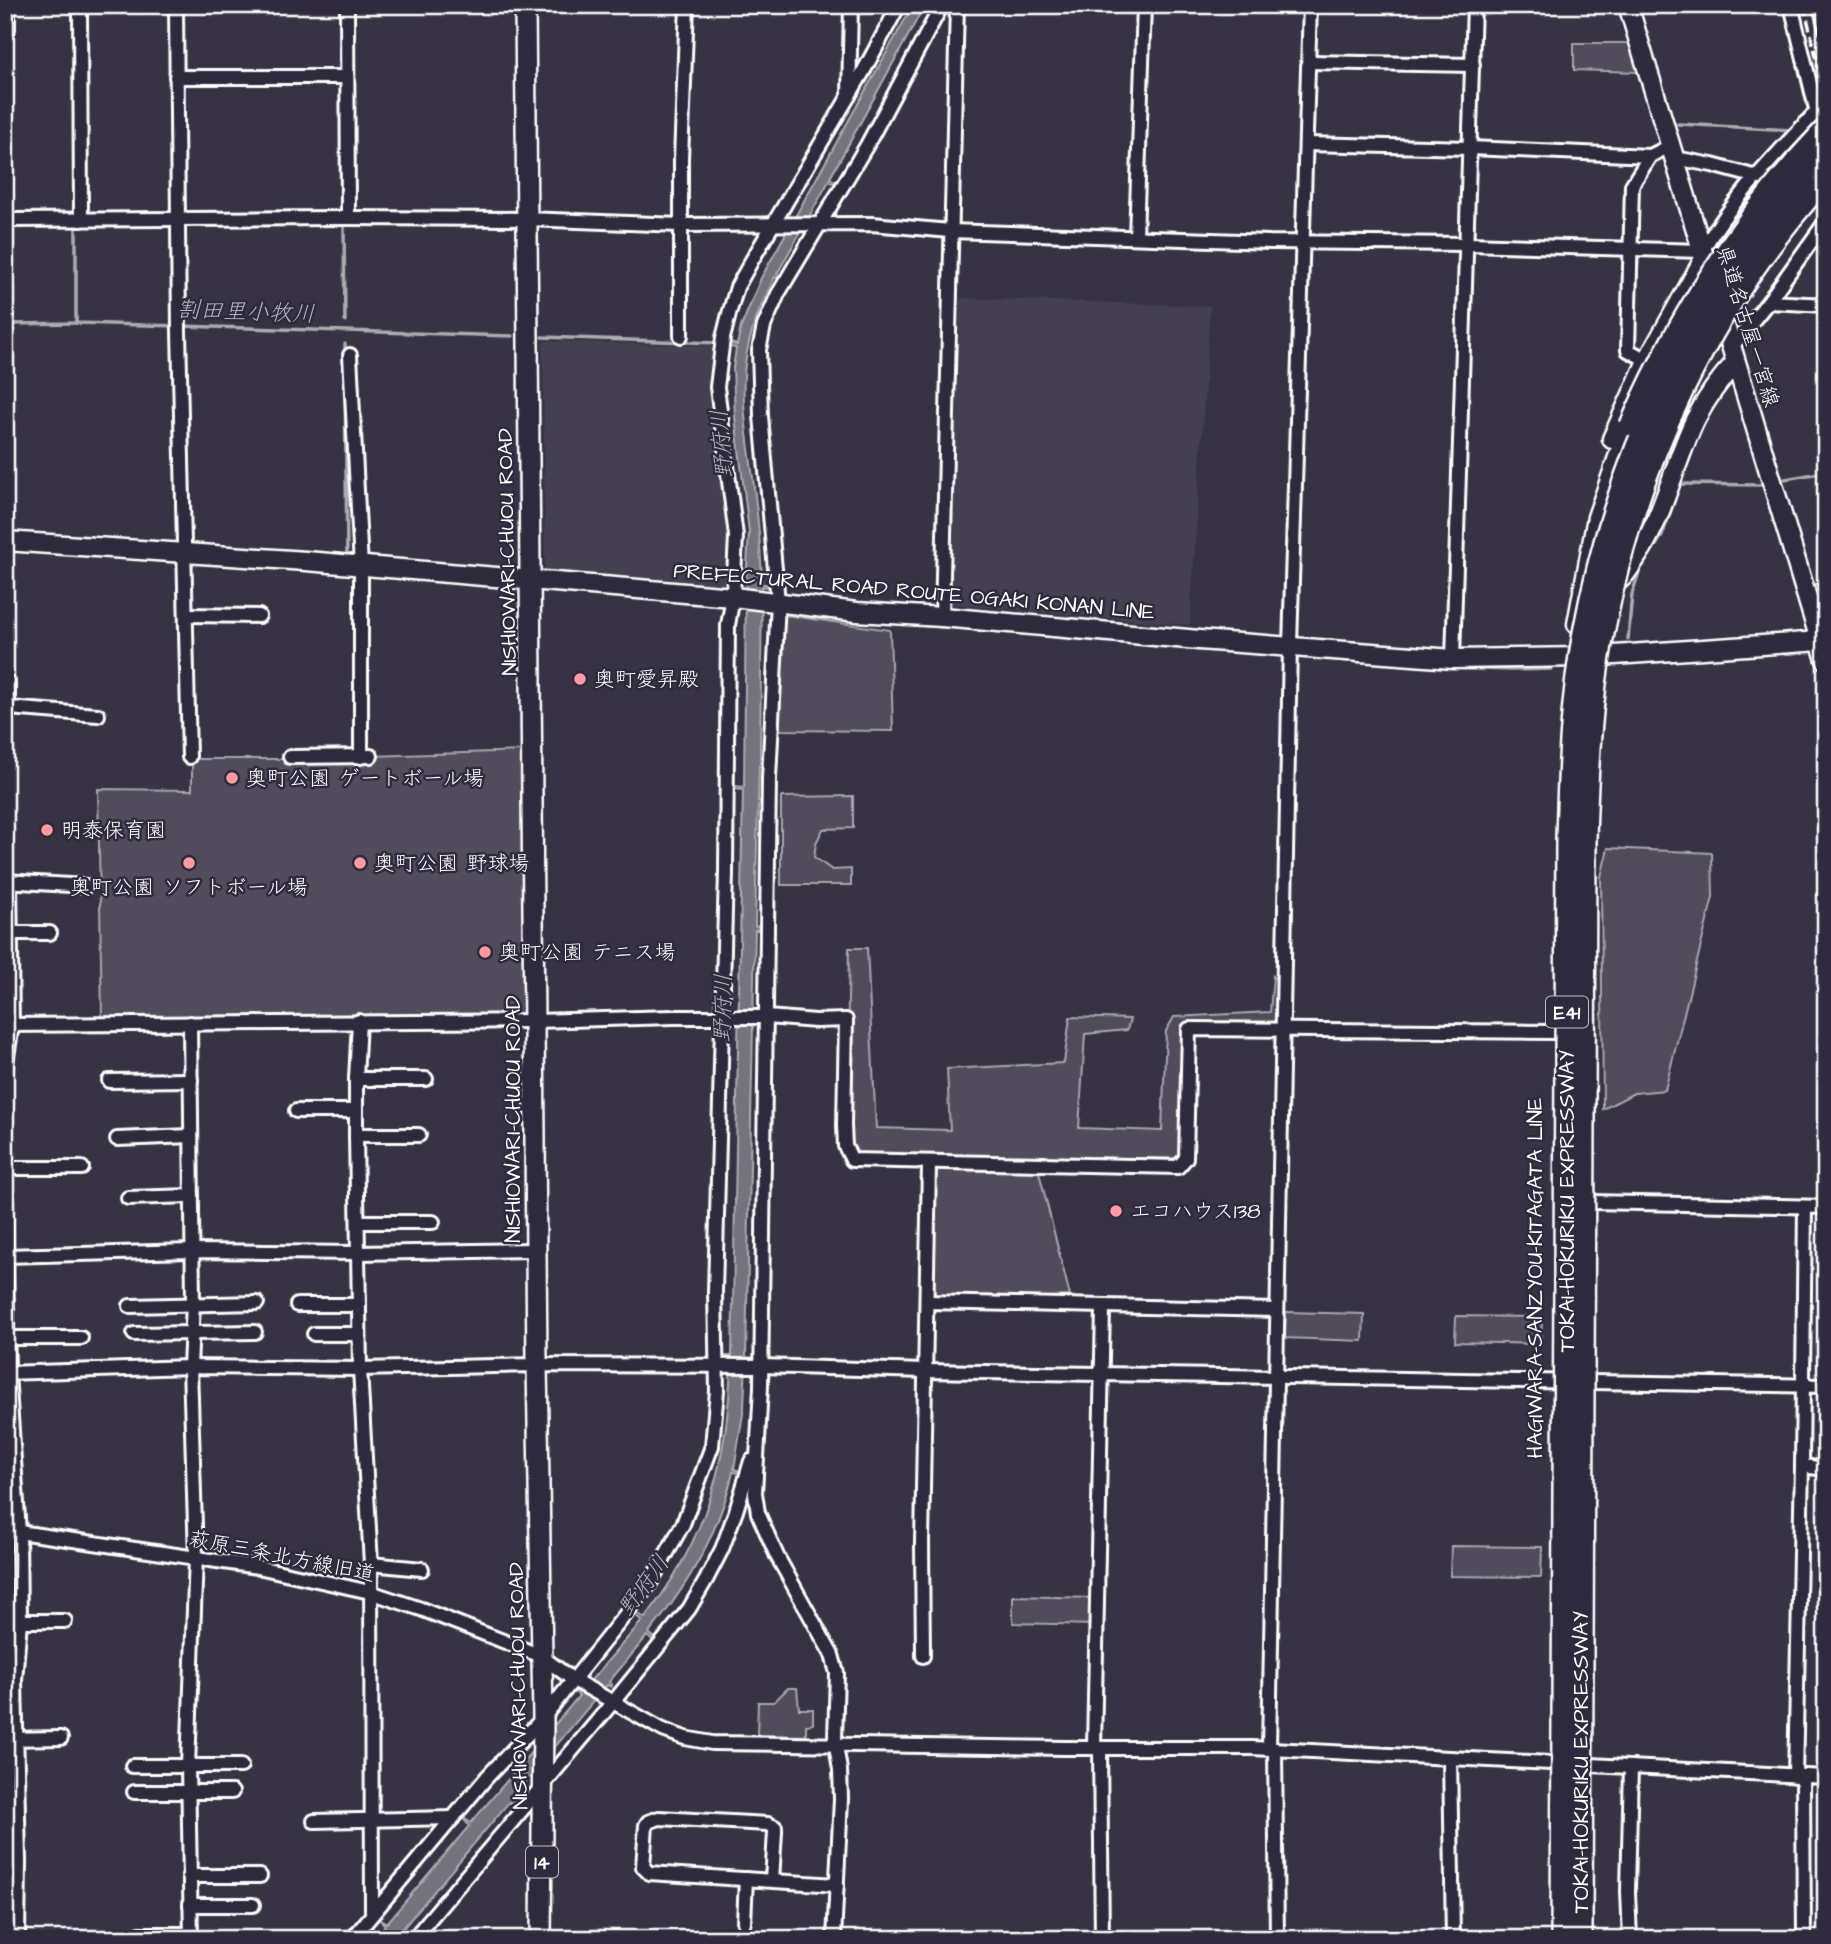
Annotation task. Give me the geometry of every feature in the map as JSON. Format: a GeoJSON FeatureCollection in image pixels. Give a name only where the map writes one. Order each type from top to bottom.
{"type":"FeatureCollection","features":[{"type":"Feature","properties":{"kind":"highway","name":"TOKAI-HOKURIKU EXPRESSWAY"},"geometry":{"type":"LineString","coordinates":[[1563,1939],[1569,827],[1577,687],[1584,634],[1620,495],[1636,450],[1675,363],[1704,310],[1753,238],[1781,201],[1826,152]]}},
{"type":"Feature","properties":{"kind":"highway","name":"TOKAI-HOKURIKU EXPRESSWAY"},"geometry":{"type":"LineString","coordinates":[[1580,1939],[1584,839],[1594,688],[1602,635],[1623,542],[1671,411],[1707,339],[1740,286],[1766,248],[1826,176]]}},
{"type":"Feature","properties":{"kind":"main road","name":"NISHIOWARI-CHUOU ROAD"},"geometry":{"type":"LineString","coordinates":[[525,5],[537,1366],[543,1717],[541,1939]]}},
{"type":"Feature","properties":{"kind":"main road","name":"県道名古屋一宮線"},"geometry":{"type":"LineString","coordinates":[[1628,5],[1733,356],[1823,641],[1826,660]]}},
{"type":"Feature","properties":{"kind":"main road","name":"HAGIWARA-SANZYOU-KITAGATA LINE"},"geometry":{"type":"LineString","coordinates":[[1554,1939],[1560,820],[1562,761],[1579,657],[1577,618],[1602,497],[1629,426],[1659,360],[1710,271],[1821,119]]}},
{"type":"Feature","properties":{"kind":"main road"},"geometry":{"type":"LineString","coordinates":[[1590,545],[1594,488],[1622,413],[1703,255]]}},
{"type":"Feature","properties":{"kind":"main road"},"geometry":{"type":"LineString","coordinates":[[1581,597],[1618,582],[1646,543],[1656,524],[1688,437],[1733,356]]}},
{"type":"Feature","properties":{"kind":"main road","name":"PREFECTURAL ROAD ROUTE OGAKI KONAN LINE"},"geometry":{"type":"LineString","coordinates":[[5,541],[184,552],[733,597],[857,612],[1453,659],[1579,657],[1823,641]]}},
{"type":"Feature","properties":{"kind":"main road","name":"HAGIWARA-SANZYOU-KITAGATA LINE"},"geometry":{"type":"LineString","coordinates":[[1579,657],[1595,692],[1597,715],[1594,821],[1588,1939]]}},
{"type":"Feature","properties":{"kind":"street"},"geometry":{"type":"LineString","coordinates":[[5,32],[8,29],[8,5]]}},
{"type":"Feature","properties":{"kind":"street"},"geometry":{"type":"LineString","coordinates":[[80,5],[81,220]]}},
{"type":"Feature","properties":{"kind":"street"},"geometry":{"type":"LineString","coordinates":[[176,5],[179,327],[189,757]]}},
{"type":"Feature","properties":{"kind":"street"},"geometry":{"type":"LineString","coordinates":[[347,5],[348,218]]}},
{"type":"Feature","properties":{"kind":"street"},"geometry":{"type":"LineString","coordinates":[[681,336],[680,225],[687,5]]}},
{"type":"Feature","properties":{"kind":"street"},"geometry":{"type":"LineString","coordinates":[[849,97],[851,5]]}},
{"type":"Feature","properties":{"kind":"street"},"geometry":{"type":"LineString","coordinates":[[352,1939],[453,1818],[543,1717],[649,1585],[683,1524],[712,1446],[717,1366],[715,1292],[729,682],[728,625],[733,597],[736,536],[717,387],[722,343],[737,287],[849,97],[899,5]]}},
{"type":"Feature","properties":{"kind":"street"},"geometry":{"type":"LineString","coordinates":[[834,1939],[841,1799],[841,1770],[836,1744],[837,1672],[832,1655],[777,1556],[758,1513],[755,1493],[761,1366],[769,778],[778,602],[761,416],[759,350],[764,326],[772,307],[898,89],[942,5]]}},
{"type":"Feature","properties":{"kind":"street"},"geometry":{"type":"LineString","coordinates":[[942,617],[957,5]]}},
{"type":"Feature","properties":{"kind":"street"},"geometry":{"type":"LineString","coordinates":[[1136,237],[1144,5]]}},
{"type":"Feature","properties":{"kind":"street"},"geometry":{"type":"LineString","coordinates":[[1277,1939],[1272,1749],[1276,1310],[1290,645],[1310,5]]}},
{"type":"Feature","properties":{"kind":"street"},"geometry":{"type":"LineString","coordinates":[[1453,659],[1474,5]]}},
{"type":"Feature","properties":{"kind":"street"},"geometry":{"type":"LineString","coordinates":[[1791,5],[1792,33],[1803,79],[1821,119],[1826,152]]}},
{"type":"Feature","properties":{"kind":"street"},"geometry":{"type":"LineString","coordinates":[[1820,5],[1826,29]]}},
{"type":"Feature","properties":{"kind":"street"},"geometry":{"type":"LineString","coordinates":[[1309,62],[1473,65]]}},
{"type":"Feature","properties":{"kind":"street"},"geometry":{"type":"LineString","coordinates":[[176,77],[347,77]]}},
{"type":"Feature","properties":{"kind":"street"},"geometry":{"type":"LineString","coordinates":[[5,220],[348,218],[526,219],[680,225],[872,224],[950,231],[1303,243],[1468,244],[1703,255],[1731,206],[1757,176],[1821,119]]}},
{"type":"Feature","properties":{"kind":"street"},"geometry":{"type":"LineString","coordinates":[[1306,145],[1470,148],[1650,156],[1672,152],[1826,195]]}},
{"type":"Feature","properties":{"kind":"street"},"geometry":{"type":"LineString","coordinates":[[1650,156],[1632,184],[1628,349],[1710,394]]}},
{"type":"Feature","properties":{"kind":"street"},"geometry":{"type":"LineString","coordinates":[[1733,356],[1826,221]]}},
{"type":"Feature","properties":{"kind":"street"},"geometry":{"type":"LineString","coordinates":[[1768,302],[1826,305]]}},
{"type":"Feature","properties":{"kind":"street"},"geometry":{"type":"LineString","coordinates":[[290,757],[366,756],[361,567],[350,355]]}},
{"type":"Feature","properties":{"kind":"street"},"geometry":{"type":"LineString","coordinates":[[186,615],[259,616]]}},
{"type":"Feature","properties":{"kind":"street"},"geometry":{"type":"LineString","coordinates":[[5,682],[8,682],[8,708],[98,715]]}},
{"type":"Feature","properties":{"kind":"street"},"geometry":{"type":"LineString","coordinates":[[5,1070],[9,1025],[8,881],[86,886]]}},
{"type":"Feature","properties":{"kind":"street"},"geometry":{"type":"LineString","coordinates":[[9,933],[50,933]]}},
{"type":"Feature","properties":{"kind":"street"},"geometry":{"type":"LineString","coordinates":[[9,1025],[722,1017],[846,1020],[844,1125],[845,1146],[852,1160],[1178,1167],[1186,1158],[1189,1029],[1558,1032]]}},
{"type":"Feature","properties":{"kind":"street"},"geometry":{"type":"LineString","coordinates":[[359,1021],[356,1135],[360,1368],[371,1564],[372,1915]]}},
{"type":"Feature","properties":{"kind":"street"},"geometry":{"type":"LineString","coordinates":[[140,1934],[191,1936],[188,1766],[196,1557],[190,1367],[193,1303],[190,1023]]}},
{"type":"Feature","properties":{"kind":"street"},"geometry":{"type":"LineString","coordinates":[[356,1079],[426,1079]]}},
{"type":"Feature","properties":{"kind":"street"},"geometry":{"type":"LineString","coordinates":[[109,1081],[191,1080]]}},
{"type":"Feature","properties":{"kind":"street"},"geometry":{"type":"LineString","coordinates":[[296,1111],[356,1111]]}},
{"type":"Feature","properties":{"kind":"street"},"geometry":{"type":"LineString","coordinates":[[356,1135],[419,1135]]}},
{"type":"Feature","properties":{"kind":"street"},"geometry":{"type":"LineString","coordinates":[[117,1139],[191,1136]]}},
{"type":"Feature","properties":{"kind":"street"},"geometry":{"type":"LineString","coordinates":[[923,1656],[922,1543],[929,1163]]}},
{"type":"Feature","properties":{"kind":"street"},"geometry":{"type":"LineString","coordinates":[[5,1168],[82,1168]]}},
{"type":"Feature","properties":{"kind":"street"},"geometry":{"type":"LineString","coordinates":[[128,1198],[192,1196]]}},
{"type":"Feature","properties":{"kind":"street"},"geometry":{"type":"LineString","coordinates":[[1592,1202],[1826,1208]]}},
{"type":"Feature","properties":{"kind":"street"},"geometry":{"type":"LineString","coordinates":[[1804,1939],[1799,1776],[1805,1207]]}},
{"type":"Feature","properties":{"kind":"street"},"geometry":{"type":"LineString","coordinates":[[5,1219],[6,1373],[19,1532],[20,1621],[10,1680],[19,1860],[18,1939]]}},
{"type":"Feature","properties":{"kind":"street"},"geometry":{"type":"LineString","coordinates":[[358,1222],[433,1222]]}},
{"type":"Feature","properties":{"kind":"street"},"geometry":{"type":"LineString","coordinates":[[6,1255],[192,1251],[358,1253],[536,1250]]}},
{"type":"Feature","properties":{"kind":"street"},"geometry":{"type":"LineString","coordinates":[[927,1302],[1276,1310]]}},
{"type":"Feature","properties":{"kind":"street"},"geometry":{"type":"LineString","coordinates":[[130,1306],[257,1303]]}},
{"type":"Feature","properties":{"kind":"street"},"geometry":{"type":"LineString","coordinates":[[297,1305],[359,1305]]}},
{"type":"Feature","properties":{"kind":"street"},"geometry":{"type":"LineString","coordinates":[[1102,1939],[1097,1748],[1103,1307]]}},
{"type":"Feature","properties":{"kind":"street"},"geometry":{"type":"LineString","coordinates":[[134,1334],[255,1332]]}},
{"type":"Feature","properties":{"kind":"street"},"geometry":{"type":"LineString","coordinates":[[314,1334],[359,1334]]}},
{"type":"Feature","properties":{"kind":"street"},"geometry":{"type":"LineString","coordinates":[[6,1338],[81,1338]]}},
{"type":"Feature","properties":{"kind":"street"},"geometry":{"type":"LineString","coordinates":[[6,1373],[190,1367],[761,1366],[1826,1385]]}},
{"type":"Feature","properties":{"kind":"street"},"geometry":{"type":"LineString","coordinates":[[413,1939],[689,1609],[706,1580],[736,1511],[758,1438]]}},
{"type":"Feature","properties":{"kind":"street"},"geometry":{"type":"LineString","coordinates":[[1802,1466],[1826,1469]]}},
{"type":"Feature","properties":{"kind":"street","name":"萩原三条北方線旧道"},"geometry":{"type":"LineString","coordinates":[[5,1530],[257,1567],[370,1592],[541,1656],[573,1679],[663,1730],[712,1743],[1272,1749],[1826,1777]]}},
{"type":"Feature","properties":{"kind":"street"},"geometry":{"type":"LineString","coordinates":[[371,1564],[422,1569]]}},
{"type":"Feature","properties":{"kind":"street"},"geometry":{"type":"LineString","coordinates":[[20,1621],[65,1621]]}},
{"type":"Feature","properties":{"kind":"street"},"geometry":{"type":"LineString","coordinates":[[11,1740],[61,1738]]}},
{"type":"Feature","properties":{"kind":"street"},"geometry":{"type":"LineString","coordinates":[[1450,1758],[1453,1939]]}},
{"type":"Feature","properties":{"kind":"street"},"geometry":{"type":"LineString","coordinates":[[132,1766],[241,1766]]}},
{"type":"Feature","properties":{"kind":"street"},"geometry":{"type":"LineString","coordinates":[[1630,1939],[1628,1891],[1632,1767]]}},
{"type":"Feature","properties":{"kind":"street"},"geometry":{"type":"LineString","coordinates":[[134,1792],[232,1792]]}},
{"type":"Feature","properties":{"kind":"street"},"geometry":{"type":"LineString","coordinates":[[314,1821],[453,1818]]}},
{"type":"Feature","properties":{"kind":"street"},"geometry":{"type":"LineString","coordinates":[[772,1881],[775,1828],[768,1824],[659,1818],[646,1825],[643,1867],[646,1871],[772,1881],[836,1885]]}},
{"type":"Feature","properties":{"kind":"street"},"geometry":{"type":"LineString","coordinates":[[189,1876],[260,1876]]}},
{"type":"Feature","properties":{"kind":"street"},"geometry":{"type":"LineString","coordinates":[[744,1922],[746,1879]]}},
{"type":"Feature","properties":{"kind":"street"},"geometry":{"type":"LineString","coordinates":[[190,1905],[253,1905]]}},
{"type":"Feature","properties":{"kind":"shaded area"},"geometry":{"type":"Polygon","coordinates":[[[913,5],[925,5],[830,178],[838,183],[837,185],[829,181],[777,274],[785,278],[784,281],[775,277],[755,323],[745,367],[745,412],[762,584],[772,586],[762,587],[760,763],[767,763],[767,766],[759,766],[758,801],[766,802],[766,805],[758,805],[755,926],[764,927],[764,930],[755,930],[746,1357],[755,1360],[746,1360],[744,1408],[734,1469],[740,1471],[733,1472],[711,1537],[689,1577],[649,1633],[657,1640],[655,1643],[647,1636],[609,1682],[612,1686],[607,1685],[512,1798],[518,1805],[516,1807],[509,1802],[394,1939],[374,1939],[385,1925],[378,1918],[387,1923],[469,1826],[462,1817],[471,1823],[579,1696],[574,1691],[580,1693],[642,1621],[635,1615],[637,1613],[645,1618],[667,1588],[699,1527],[719,1465],[729,1397],[731,1360],[723,1360],[723,1356],[732,1356],[743,790],[735,789],[734,786],[744,787],[749,532],[735,416],[733,368],[736,348],[715,345],[717,339],[737,345],[741,327],[761,278],[913,5]]]}},
{"type":"Feature","properties":{"kind":"shaded area"},"geometry":{"type":"Polygon","coordinates":[[[1574,43],[1631,43],[1638,72],[1574,70],[1574,43]]]}},
{"type":"Feature","properties":{"kind":"shaded area"},"geometry":{"type":"Polygon","coordinates":[[[960,298],[1210,306],[1190,625],[951,604],[960,298]]]}},
{"type":"Feature","properties":{"kind":"shaded area"},"geometry":{"type":"Polygon","coordinates":[[[543,341],[714,346],[714,397],[733,535],[730,587],[551,574],[545,570],[543,341]]]}},
{"type":"Feature","properties":{"kind":"shaded area"},"geometry":{"type":"Polygon","coordinates":[[[777,614],[890,630],[893,731],[780,730],[777,614]]]}},
{"type":"Feature","properties":{"kind":"shaded area"},"geometry":{"type":"Polygon","coordinates":[[[526,751],[524,1016],[102,1020],[98,789],[192,790],[192,759],[526,751]]]}},
{"type":"Feature","properties":{"kind":"shaded area"},"geometry":{"type":"Polygon","coordinates":[[[853,796],[853,828],[823,829],[816,843],[814,857],[832,870],[851,869],[851,885],[781,885],[781,797],[853,796]]]}},
{"type":"Feature","properties":{"kind":"shaded area"},"geometry":{"type":"Polygon","coordinates":[[[1608,848],[1712,853],[1713,897],[1665,1090],[1634,1093],[1603,1109],[1601,877],[1608,848]]]}},
{"type":"Feature","properties":{"kind":"shaded area"},"geometry":{"type":"Polygon","coordinates":[[[849,948],[867,948],[876,1128],[950,1130],[947,1069],[1064,1063],[1070,1017],[1130,1019],[1127,1030],[1085,1034],[1079,1128],[1162,1131],[1166,1031],[1174,1017],[1270,1012],[1273,976],[1277,980],[1282,1021],[1189,1029],[1186,1158],[857,1161],[845,1146],[849,948]]]}},
{"type":"Feature","properties":{"kind":"shaded area"},"geometry":{"type":"Polygon","coordinates":[[[1037,1164],[1070,1296],[927,1302],[929,1167],[1037,1164]]]}},
{"type":"Feature","properties":{"kind":"shaded area"},"geometry":{"type":"Polygon","coordinates":[[[1286,1312],[1364,1314],[1363,1341],[1285,1338],[1286,1312]]]}},
{"type":"Feature","properties":{"kind":"shaded area"},"geometry":{"type":"Polygon","coordinates":[[[1456,1316],[1542,1317],[1541,1344],[1455,1342],[1456,1316]]]}},
{"type":"Feature","properties":{"kind":"shaded area"},"geometry":{"type":"Polygon","coordinates":[[[1451,1546],[1542,1547],[1541,1577],[1450,1576],[1451,1546]]]}},
{"type":"Feature","properties":{"kind":"shaded area"},"geometry":{"type":"Polygon","coordinates":[[[1013,1596],[1094,1598],[1096,1625],[1013,1623],[1013,1596]]]}},
{"type":"Feature","properties":{"kind":"shaded area"},"geometry":{"type":"Polygon","coordinates":[[[788,1688],[797,1688],[799,1709],[813,1709],[813,1724],[806,1725],[806,1736],[757,1735],[758,1702],[774,1702],[788,1688]]]}},
{"type":"Feature","properties":{"kind":"waterway","name":"割田里小牧川"},"geometry":{"type":"LineString","coordinates":[[74,5],[74,77]]}},
{"type":"Feature","properties":{"kind":"waterway"},"geometry":{"type":"LineString","coordinates":[[1784,5],[1809,112]]}},
{"type":"Feature","properties":{"kind":"waterway"},"geometry":{"type":"LineString","coordinates":[[1678,124],[1792,130]]}},
{"type":"Feature","properties":{"kind":"waterway"},"geometry":{"type":"LineString","coordinates":[[1637,207],[1638,245]]}},
{"type":"Feature","properties":{"kind":"waterway"},"geometry":{"type":"LineString","coordinates":[[13,225],[11,324],[76,323]]}},
{"type":"Feature","properties":{"kind":"waterway"},"geometry":{"type":"LineString","coordinates":[[344,226],[345,321]]}},
{"type":"Feature","properties":{"kind":"waterway","name":"割田里小牧川"},"geometry":{"type":"LineString","coordinates":[[76,227],[76,323],[512,336]]}},
{"type":"Feature","properties":{"kind":"waterway"},"geometry":{"type":"LineString","coordinates":[[1634,345],[1638,255]]}},
{"type":"Feature","properties":{"kind":"waterway","name":"割田里小牧川"},"geometry":{"type":"LineString","coordinates":[[542,337],[718,343]]}},
{"type":"Feature","properties":{"kind":"waterway"},"geometry":{"type":"LineString","coordinates":[[345,344],[345,355]]}},
{"type":"Feature","properties":{"kind":"waterway"},"geometry":{"type":"LineString","coordinates":[[345,381],[347,554]]}},
{"type":"Feature","properties":{"kind":"waterway"},"geometry":{"type":"LineString","coordinates":[[1687,465],[1699,432]]}},
{"type":"Feature","properties":{"kind":"waterway"},"geometry":{"type":"LineString","coordinates":[[1785,479],[1826,472]]}},
{"type":"Feature","properties":{"kind":"waterway"},"geometry":{"type":"LineString","coordinates":[[1681,484],[1760,485]]}},
{"type":"Feature","properties":{"kind":"waterway"},"geometry":{"type":"LineString","coordinates":[[1628,639],[1632,594],[1640,569],[1662,536],[1675,499]]}},
{"type":"Feature","properties":{"kind":"waterway"},"geometry":{"type":"LineString","coordinates":[[892,623],[1014,632]]}},
{"type":"Feature","properties":{"kind":"waterway"},"geometry":{"type":"LineString","coordinates":[[1452,668],[1551,669]]}},
{"type":"Feature","properties":{"kind":"railway"},"geometry":{"type":"LineString","coordinates":[[1804,5],[1826,99]]}},
{"type":"Feature","properties":{"kind":"place","name":"奥町愛昇殿"},"geometry":{"type":"Point","coordinates":[580,679]}},
{"type":"Feature","properties":{"kind":"place","name":"奥町公園 ゲートボール場"},"geometry":{"type":"Point","coordinates":[232,778]}},
{"type":"Feature","properties":{"kind":"place","name":"明泰保育園"},"geometry":{"type":"Point","coordinates":[47,830]}},
{"type":"Feature","properties":{"kind":"place","name":"奥町公園 ソフトボール場"},"geometry":{"type":"Point","coordinates":[189,863]}},
{"type":"Feature","properties":{"kind":"place","name":"奥町公園 野球場"},"geometry":{"type":"Point","coordinates":[360,863]}},
{"type":"Feature","properties":{"kind":"place","name":"奥町公園 テニス場"},"geometry":{"type":"Point","coordinates":[485,952]}},
{"type":"Feature","properties":{"kind":"place","name":"エコハウス138"},"geometry":{"type":"Point","coordinates":[1116,1211]}},
{"type":"Feature","properties":{"kind":"water label","name":"野府川"},"geometry":{"type":"Point","coordinates":[721,444]}},
{"type":"Feature","properties":{"kind":"water label","name":"野府川"},"geometry":{"type":"Point","coordinates":[722,1008]}},
{"type":"Feature","properties":{"kind":"water label","name":"野府川"},"geometry":{"type":"Point","coordinates":[643,1585]}}]}
